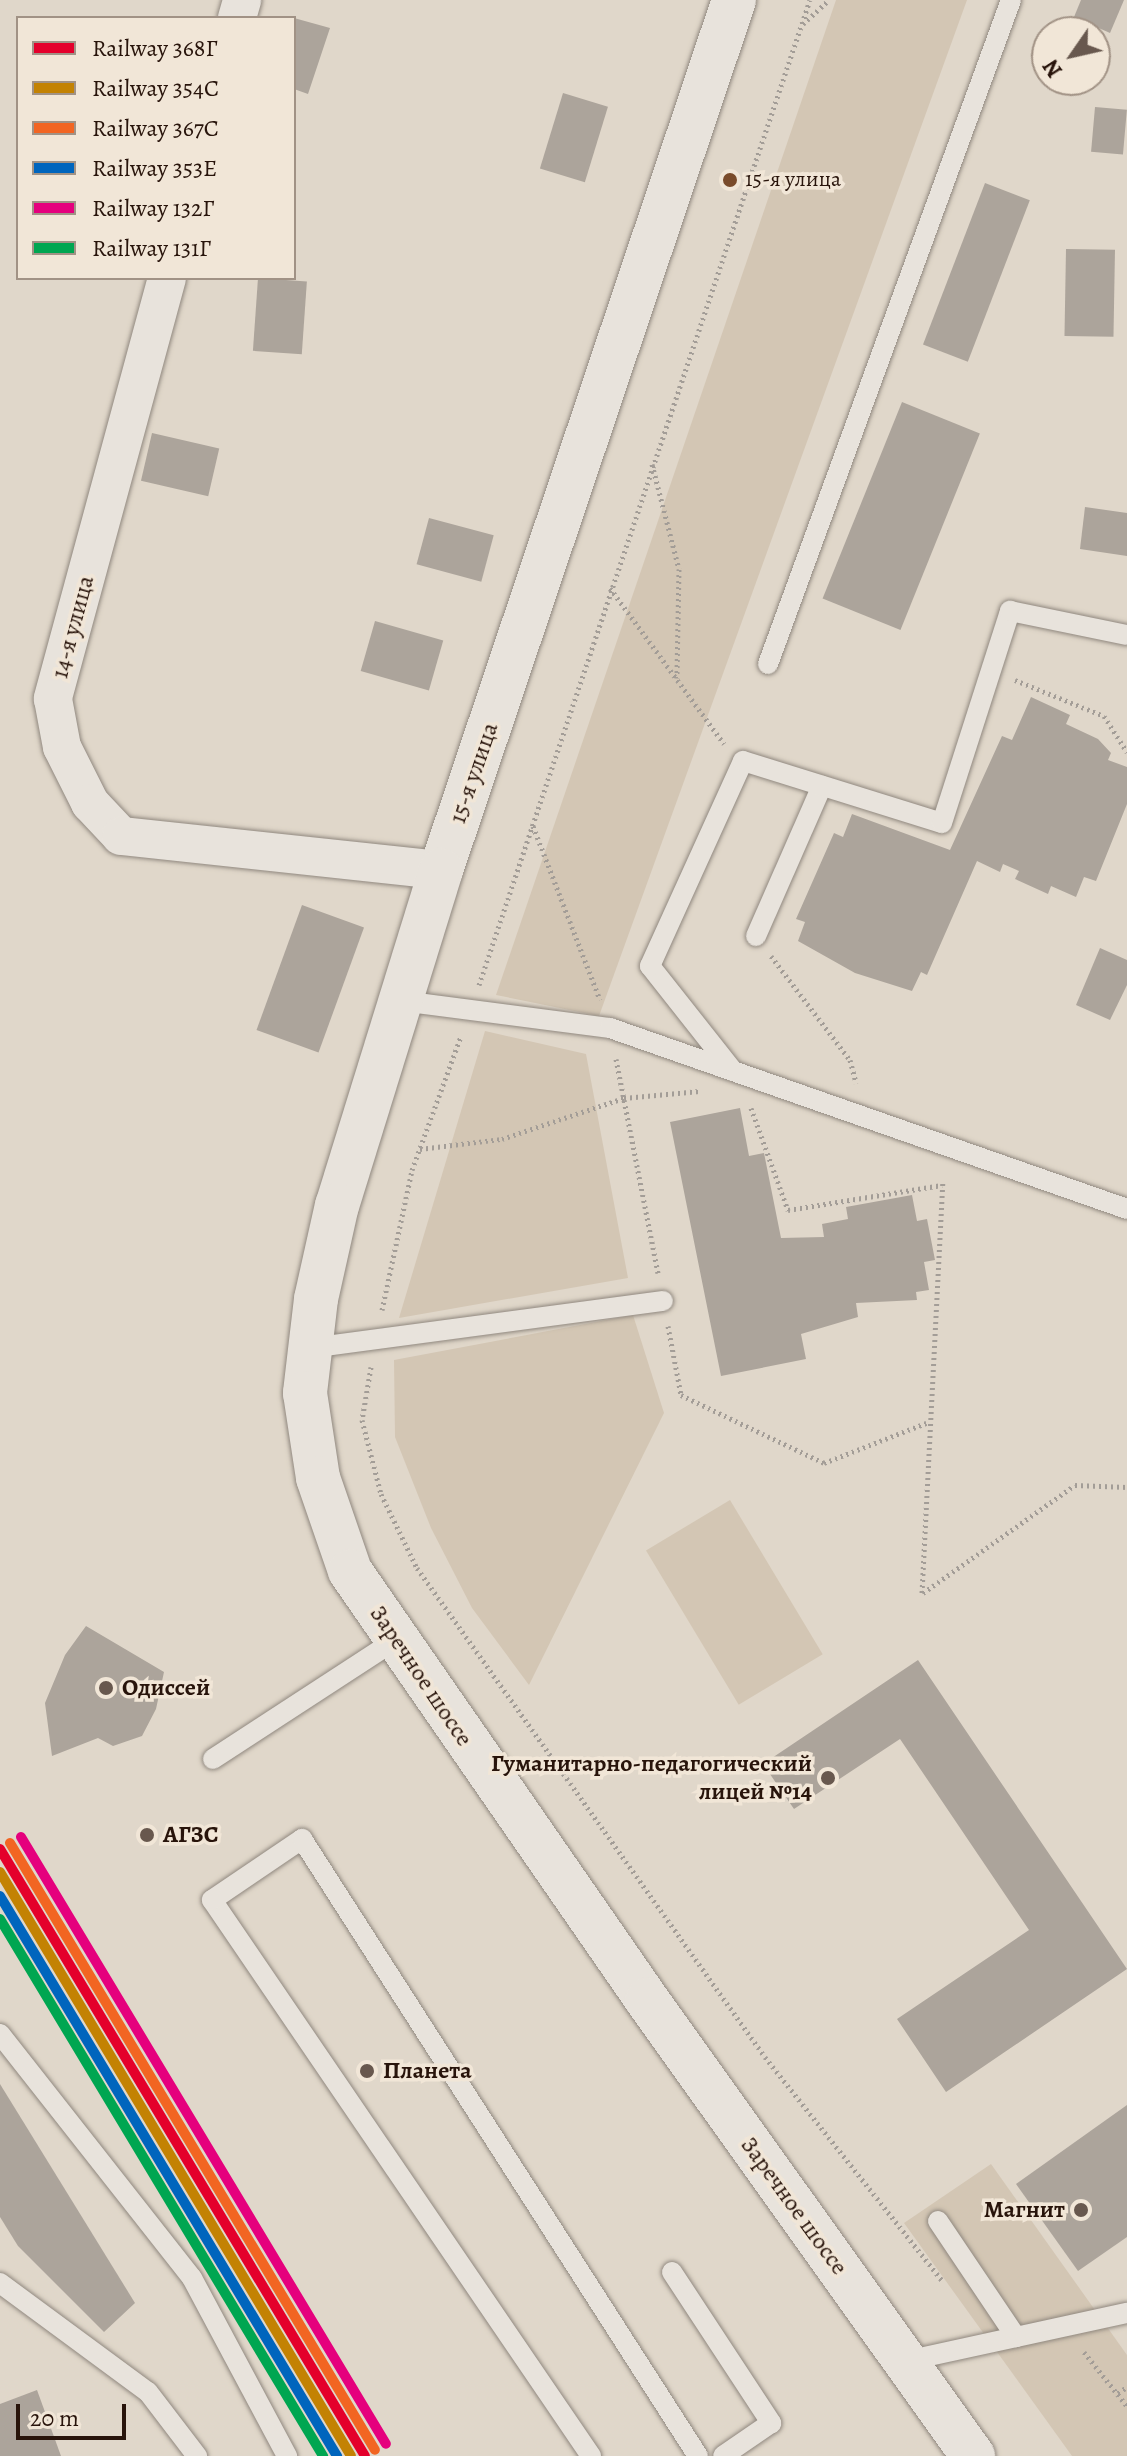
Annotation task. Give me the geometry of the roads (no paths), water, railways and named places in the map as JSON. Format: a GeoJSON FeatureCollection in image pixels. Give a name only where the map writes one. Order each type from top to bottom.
{"type":"FeatureCollection","features":[{"type":"Feature","properties":{"kind":"main road","name":"15-я улица"},"geometry":{"type":"LineString","coordinates":[[402,1001],[441,870],[734,0]]}},
{"type":"Feature","properties":{"kind":"main road","name":"Заречное шоссе"},"geometry":{"type":"LineString","coordinates":[[402,1001],[337,1205],[310,1348],[305,1393],[318,1478],[350,1571],[973,2456]]}},
{"type":"Feature","properties":{"kind":"street","name":"14-я улица"},"geometry":{"type":"LineString","coordinates":[[166,280],[53,699],[62,747],[90,803],[121,836],[441,870]]}},
{"type":"Feature","properties":{"kind":"lane"},"geometry":{"type":"LineString","coordinates":[[768,664],[1011,0]]}},
{"type":"Feature","properties":{"kind":"lane"},"geometry":{"type":"LineString","coordinates":[[733,1071],[650,966],[743,761],[942,823],[1010,611],[1127,635]]}},
{"type":"Feature","properties":{"kind":"lane"},"geometry":{"type":"LineString","coordinates":[[756,936],[822,786]]}},
{"type":"Feature","properties":{"kind":"lane"},"geometry":{"type":"LineString","coordinates":[[402,1001],[610,1028],[1127,1209]]}},
{"type":"Feature","properties":{"kind":"lane"},"geometry":{"type":"LineString","coordinates":[[310,1348],[663,1301]]}},
{"type":"Feature","properties":{"kind":"lane"},"geometry":{"type":"LineString","coordinates":[[213,1759],[397,1639]]}},
{"type":"Feature","properties":{"kind":"lane"},"geometry":{"type":"LineString","coordinates":[[591,2456],[212,1900],[302,1839],[698,2456]]}},
{"type":"Feature","properties":{"kind":"lane"},"geometry":{"type":"LineString","coordinates":[[0,2034],[192,2278],[287,2456]]}},
{"type":"Feature","properties":{"kind":"lane"},"geometry":{"type":"LineString","coordinates":[[938,2221],[1016,2337]]}},
{"type":"Feature","properties":{"kind":"lane"},"geometry":{"type":"LineString","coordinates":[[672,2272],[771,2423],[723,2456]]}},
{"type":"Feature","properties":{"kind":"lane"},"geometry":{"type":"LineString","coordinates":[[0,2283],[148,2392],[197,2456]]}},
{"type":"Feature","properties":{"kind":"lane"},"geometry":{"type":"LineString","coordinates":[[906,2361],[1127,2313]]}},
{"type":"Feature","properties":{"kind":"rail line","name":"132Г"},"geometry":{"type":"LineString","coordinates":[[21,1837],[386,2444]]}},
{"type":"Feature","properties":{"kind":"rail line","name":"367С"},"geometry":{"type":"LineString","coordinates":[[10,1843],[375,2450]]}},
{"type":"Feature","properties":{"kind":"rail line","name":"368Г"},"geometry":{"type":"LineString","coordinates":[[0,1849],[365,2456]]}},
{"type":"Feature","properties":{"kind":"rail line","name":"354С"},"geometry":{"type":"LineString","coordinates":[[0,1872],[351,2456]]}},
{"type":"Feature","properties":{"kind":"rail line","name":"353Е"},"geometry":{"type":"LineString","coordinates":[[0,1896],[337,2456]]}},
{"type":"Feature","properties":{"kind":"rail line","name":"131Г"},"geometry":{"type":"LineString","coordinates":[[0,1919],[323,2456]]}},
{"type":"Feature","properties":{"kind":"place","name":"15-я улица"},"geometry":{"type":"Point","coordinates":[730,180]}},
{"type":"Feature","properties":{"kind":"place","name":"Одиссей"},"geometry":{"type":"Point","coordinates":[106,1688]}},
{"type":"Feature","properties":{"kind":"place","name":"Гуманитарно-педагогический лицей №14"},"geometry":{"type":"Point","coordinates":[828,1778]}},
{"type":"Feature","properties":{"kind":"place","name":"АГЗС"},"geometry":{"type":"Point","coordinates":[147,1835]}},
{"type":"Feature","properties":{"kind":"place","name":"Планета"},"geometry":{"type":"Point","coordinates":[367,2071]}},
{"type":"Feature","properties":{"kind":"place","name":"Магнит"},"geometry":{"type":"Point","coordinates":[1081,2210]}}]}
